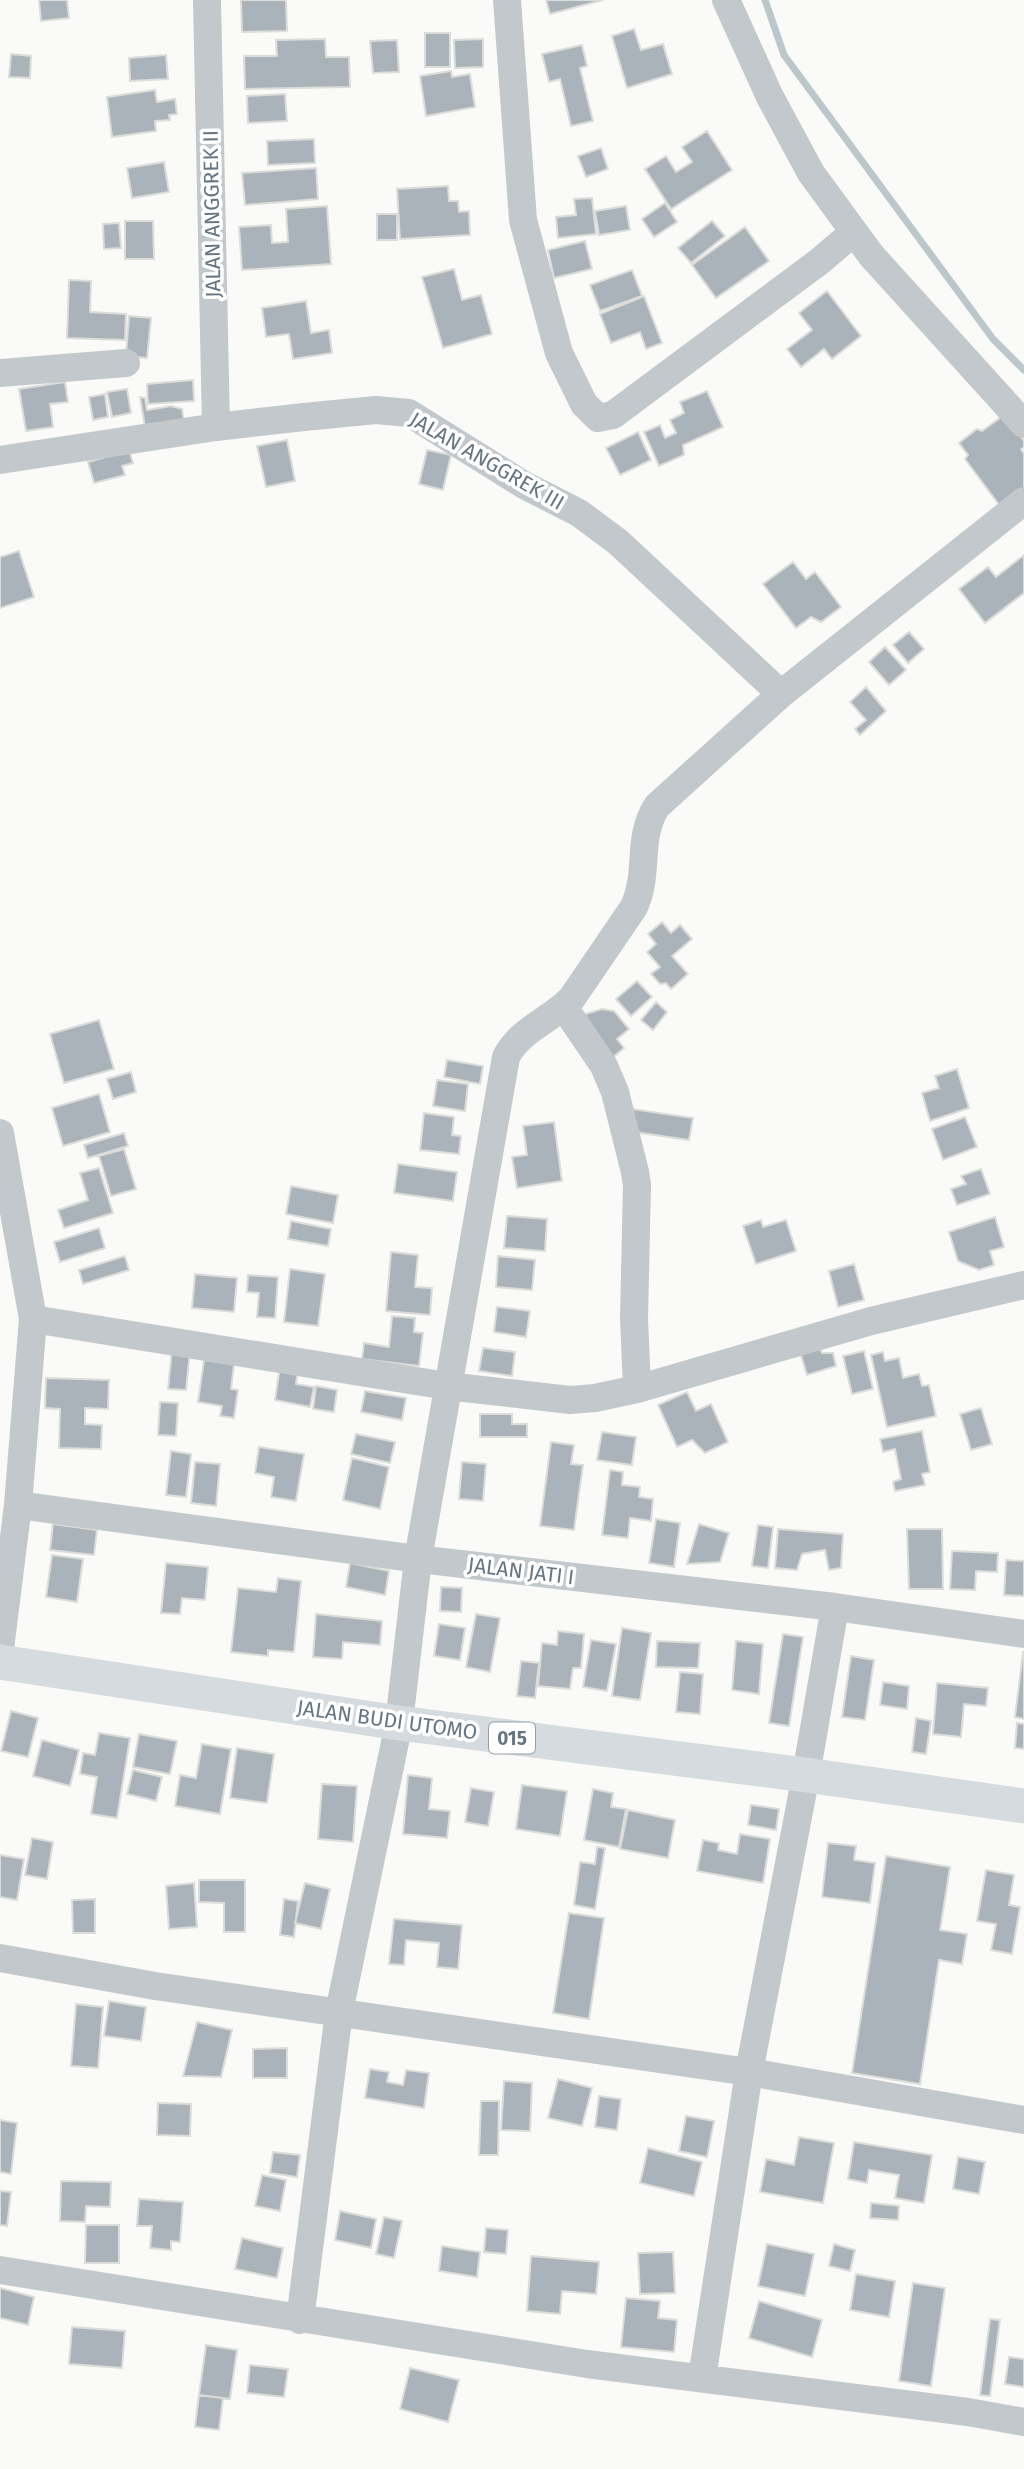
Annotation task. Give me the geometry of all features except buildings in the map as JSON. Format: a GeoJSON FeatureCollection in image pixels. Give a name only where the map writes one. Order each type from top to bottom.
{"type":"FeatureCollection","features":[{"type":"Feature","properties":{"kind":"main road","name":"JALAN BUDI UTOMO"},"geometry":{"type":"LineString","coordinates":[[0,1662],[399,1723],[806,1775],[1024,1807]]}},
{"type":"Feature","properties":{"kind":"street","name":"JALAN ANGGREK II"},"geometry":{"type":"LineString","coordinates":[[207,0],[216,427]]}},
{"type":"Feature","properties":{"kind":"street"},"geometry":{"type":"LineString","coordinates":[[507,0],[523,220],[559,353],[584,404],[598,418],[613,415],[820,261],[854,232]]}},
{"type":"Feature","properties":{"kind":"street"},"geometry":{"type":"LineString","coordinates":[[726,0],[770,97],[811,173],[871,255],[1024,424]]}},
{"type":"Feature","properties":{"kind":"street"},"geometry":{"type":"LineString","coordinates":[[0,373],[126,363]]}},
{"type":"Feature","properties":{"kind":"street","name":"JALAN ANGGREK III"},"geometry":{"type":"LineString","coordinates":[[0,460],[216,427],[376,410],[409,413],[524,485],[579,513],[618,542],[781,694]]}},
{"type":"Feature","properties":{"kind":"street"},"geometry":{"type":"LineString","coordinates":[[300,2320],[340,2012],[399,1723],[418,1559],[506,1057],[518,1038],[564,1007],[572,998],[634,907],[643,877],[645,830],[657,806],[781,694],[1024,501]]}},
{"type":"Feature","properties":{"kind":"street"},"geometry":{"type":"LineString","coordinates":[[564,1007],[604,1066],[615,1092],[631,1151],[637,1185],[634,1318],[637,1389]]}},
{"type":"Feature","properties":{"kind":"street"},"geometry":{"type":"LineString","coordinates":[[0,1133],[33,1319],[18,1505],[0,1649]]}},
{"type":"Feature","properties":{"kind":"street"},"geometry":{"type":"LineString","coordinates":[[33,1319],[447,1386],[570,1400],[637,1389],[871,1321],[1024,1285]]}},
{"type":"Feature","properties":{"kind":"street","name":"JALAN JATI I"},"geometry":{"type":"LineString","coordinates":[[18,1505],[418,1559],[835,1607],[1024,1634]]}},
{"type":"Feature","properties":{"kind":"street"},"geometry":{"type":"LineString","coordinates":[[702,2378],[749,2072],[835,1607]]}},
{"type":"Feature","properties":{"kind":"street"},"geometry":{"type":"LineString","coordinates":[[0,1958],[155,1986],[749,2072],[1024,2120]]}},
{"type":"Feature","properties":{"kind":"street"},"geometry":{"type":"LineString","coordinates":[[0,2270],[587,2364],[968,2412],[1024,2422]]}},
{"type":"Feature","properties":{"kind":"waterway"},"geometry":{"type":"LineString","coordinates":[[765,0],[784,55],[993,339],[1024,370]]}}]}
